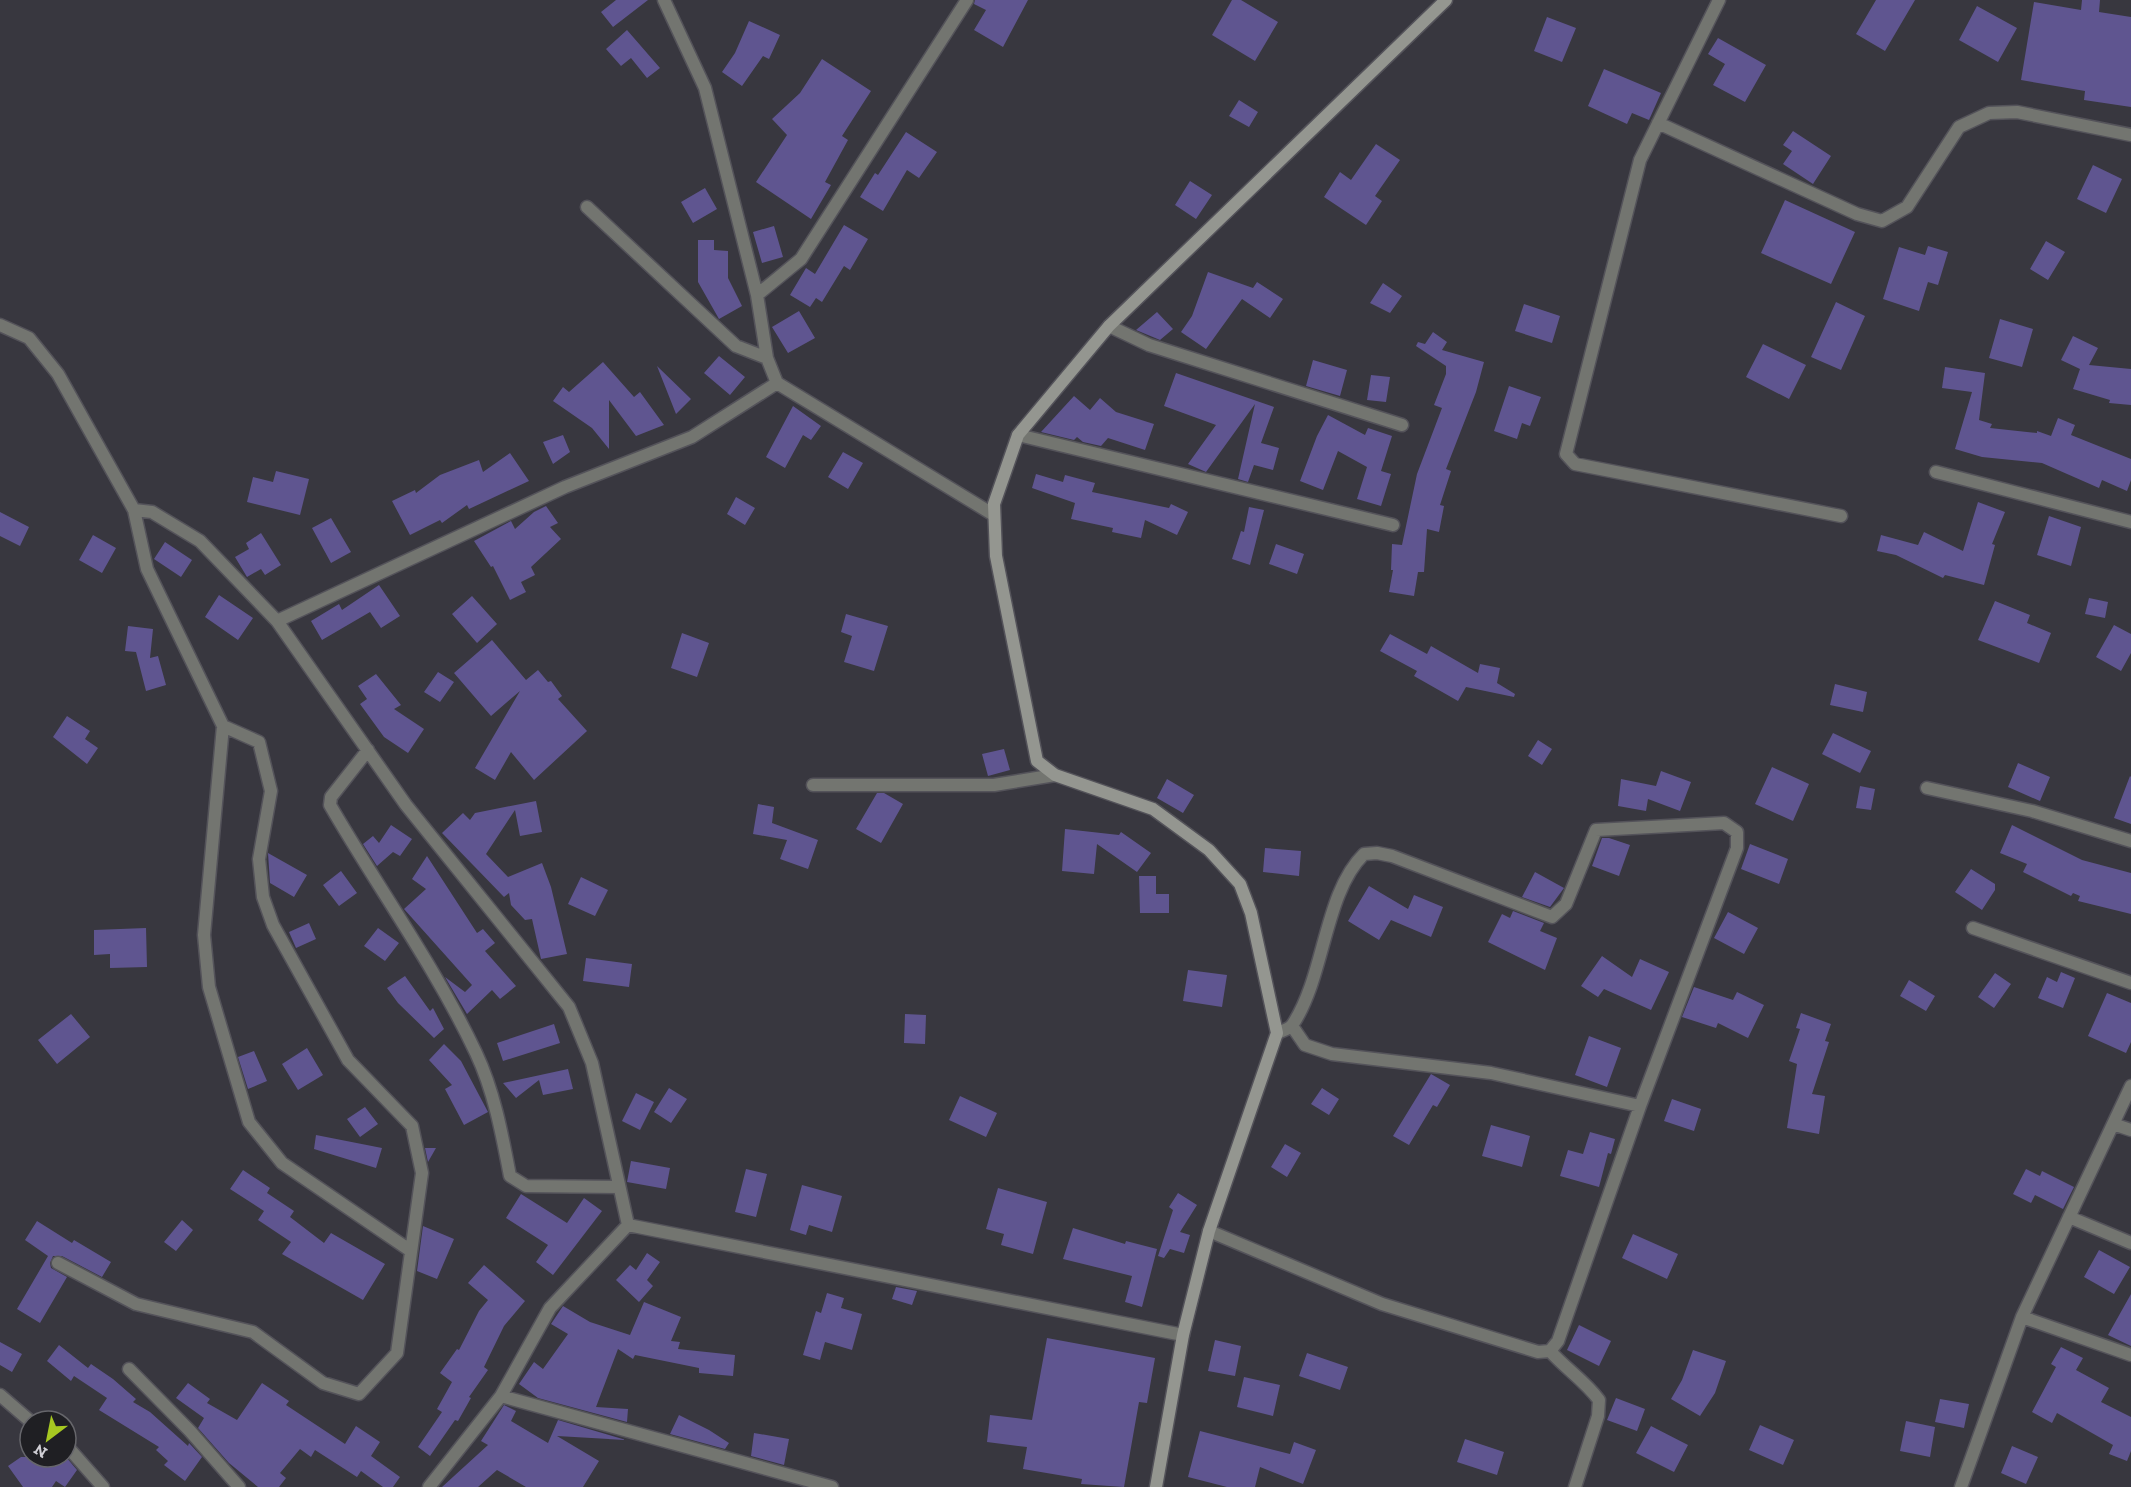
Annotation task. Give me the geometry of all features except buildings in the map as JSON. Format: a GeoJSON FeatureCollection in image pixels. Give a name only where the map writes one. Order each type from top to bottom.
{"type":"FeatureCollection","features":[{"type":"Feature","properties":{"kind":"street"},"geometry":{"type":"LineString","coordinates":[[664,0],[705,88],[757,295],[767,357],[777,383],[994,515]]}},
{"type":"Feature","properties":{"kind":"street"},"geometry":{"type":"LineString","coordinates":[[757,295],[801,259],[967,0]]}},
{"type":"Feature","properties":{"kind":"street"},"geometry":{"type":"LineString","coordinates":[[1156,1487],[1183,1335],[1209,1231],[1278,1034],[1251,913],[1240,884],[1209,849],[1153,809],[1055,776],[1037,761],[996,556],[994,504],[1018,435],[1109,326],[1446,0]]}},
{"type":"Feature","properties":{"kind":"street"},"geometry":{"type":"LineString","coordinates":[[1719,0],[1640,160],[1585,370],[1566,454],[1575,464],[1841,516]]}},
{"type":"Feature","properties":{"kind":"street"},"geometry":{"type":"LineString","coordinates":[[1658,123],[1857,214],[1882,221],[1907,207],[1959,128],[1989,112],[2017,112],[2131,135]]}},
{"type":"Feature","properties":{"kind":"street"},"geometry":{"type":"LineString","coordinates":[[587,207],[736,346],[767,357]]}},
{"type":"Feature","properties":{"kind":"street"},"geometry":{"type":"LineString","coordinates":[[0,325],[29,338],[58,374],[134,510],[147,569],[223,726],[204,934],[209,987],[249,1122],[282,1163],[411,1251]]}},
{"type":"Feature","properties":{"kind":"street"},"geometry":{"type":"LineString","coordinates":[[1109,326],[1149,345],[1402,425]]}},
{"type":"Feature","properties":{"kind":"street"},"geometry":{"type":"LineString","coordinates":[[277,621],[565,487],[692,437],[777,383]]}},
{"type":"Feature","properties":{"kind":"street"},"geometry":{"type":"LineString","coordinates":[[1018,435],[1393,525]]}},
{"type":"Feature","properties":{"kind":"street"},"geometry":{"type":"LineString","coordinates":[[1936,472],[2131,522]]}},
{"type":"Feature","properties":{"kind":"street"},"geometry":{"type":"LineString","coordinates":[[134,510],[152,512],[200,541],[277,621],[406,805],[569,1007],[592,1063],[628,1225]]}},
{"type":"Feature","properties":{"kind":"street"},"geometry":{"type":"LineString","coordinates":[[58,1263],[136,1304],[253,1332],[323,1383],[359,1394],[397,1353],[422,1173],[412,1126],[348,1060],[273,925],[263,897],[259,859],[272,791],[259,742],[223,726]]}},
{"type":"Feature","properties":{"kind":"street"},"geometry":{"type":"LineString","coordinates":[[368,750],[331,797],[330,805],[443,992],[476,1054],[495,1103],[510,1176],[526,1186],[620,1187]]}},
{"type":"Feature","properties":{"kind":"street"},"geometry":{"type":"LineString","coordinates":[[813,785],[994,785],[1055,776]]}},
{"type":"Feature","properties":{"kind":"street"},"geometry":{"type":"LineString","coordinates":[[1927,788],[2032,811],[2131,841]]}},
{"type":"Feature","properties":{"kind":"street"},"geometry":{"type":"LineString","coordinates":[[1278,1034],[1292,1026],[1314,976],[1347,876],[1364,854],[1377,853],[1392,856],[1552,917],[1566,904],[1596,830],[1724,823],[1737,831],[1737,848],[1640,1106],[1558,1341],[1550,1352]]}},
{"type":"Feature","properties":{"kind":"street"},"geometry":{"type":"LineString","coordinates":[[1973,928],[2131,983]]}},
{"type":"Feature","properties":{"kind":"street"},"geometry":{"type":"LineString","coordinates":[[1292,1026],[1305,1045],[1332,1054],[1491,1072],[1640,1106]]}},
{"type":"Feature","properties":{"kind":"street"},"geometry":{"type":"LineString","coordinates":[[1961,1487],[2022,1317],[2131,1086]]}},
{"type":"Feature","properties":{"kind":"street"},"geometry":{"type":"LineString","coordinates":[[2113,1124],[2131,1130]]}},
{"type":"Feature","properties":{"kind":"street"},"geometry":{"type":"LineString","coordinates":[[2069,1217],[2131,1244]]}},
{"type":"Feature","properties":{"kind":"street"},"geometry":{"type":"LineString","coordinates":[[628,1225],[1183,1335]]}},
{"type":"Feature","properties":{"kind":"street"},"geometry":{"type":"LineString","coordinates":[[429,1487],[501,1396],[550,1308],[628,1225]]}},
{"type":"Feature","properties":{"kind":"street"},"geometry":{"type":"LineString","coordinates":[[1209,1231],[1382,1304],[1538,1352],[1550,1352],[1565,1368],[1588,1385],[1599,1400],[1598,1416],[1575,1487]]}},
{"type":"Feature","properties":{"kind":"street"},"geometry":{"type":"LineString","coordinates":[[2022,1317],[2131,1355]]}},
{"type":"Feature","properties":{"kind":"street"},"geometry":{"type":"LineString","coordinates":[[129,1369],[190,1431],[239,1487]]}},
{"type":"Feature","properties":{"kind":"street"},"geometry":{"type":"LineString","coordinates":[[0,1395],[18,1411]]}},
{"type":"Feature","properties":{"kind":"street"},"geometry":{"type":"LineString","coordinates":[[501,1396],[832,1487]]}},
{"type":"Feature","properties":{"kind":"street"},"geometry":{"type":"LineString","coordinates":[[78,1459],[101,1486]]}}]}
